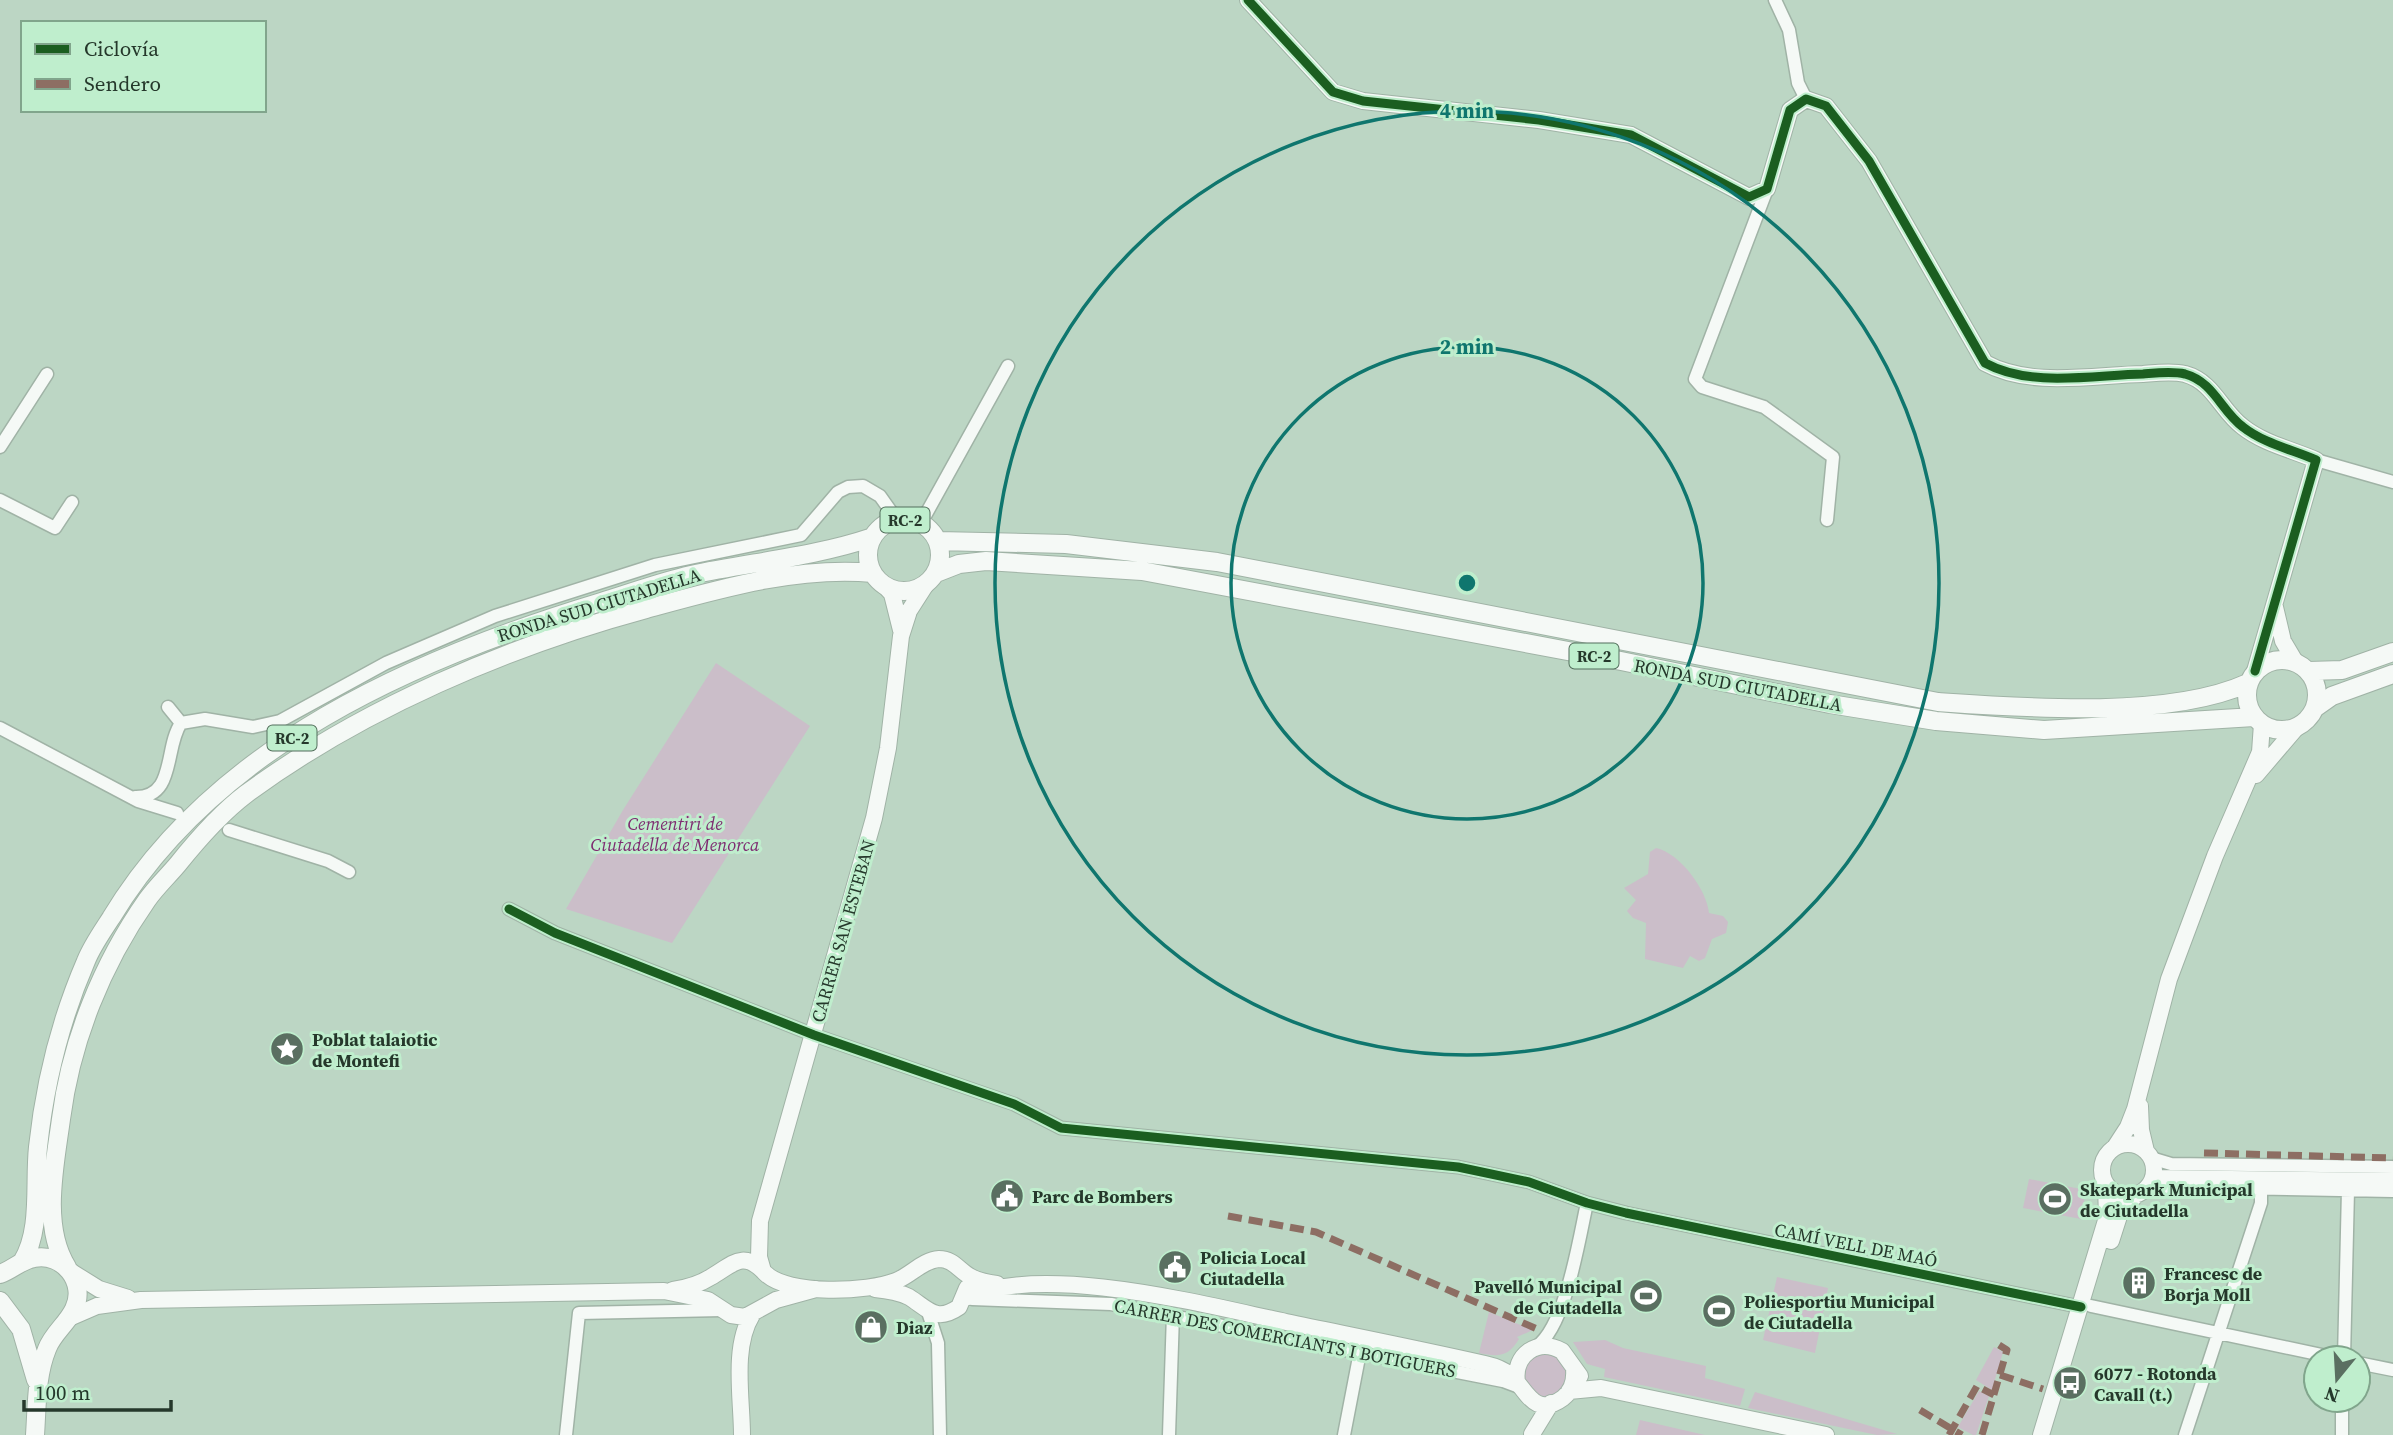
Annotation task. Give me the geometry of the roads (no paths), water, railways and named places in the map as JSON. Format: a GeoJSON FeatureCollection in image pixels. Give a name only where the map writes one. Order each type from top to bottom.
{"type":"FeatureCollection","features":[{"type":"Feature","properties":{"kind":"main road","name":"RC-2"},"geometry":{"type":"LineString","coordinates":[[897,520],[921,523],[938,541],[941,552],[930,579],[904,592],[878,579],[868,555],[873,537],[888,523],[897,520]]}},
{"type":"Feature","properties":{"kind":"main road","name":"RONDA SUD CIUTADELLA"},"geometry":{"type":"LineString","coordinates":[[13,1268],[32,1240],[37,1149],[46,1085],[61,1024],[87,958],[126,893],[174,832],[218,790],[328,715],[413,671],[514,628],[688,576],[831,551],[873,537]]}},
{"type":"Feature","properties":{"kind":"main road","name":"RONDA SUD CIUTADELLA"},"geometry":{"type":"LineString","coordinates":[[938,541],[1066,544],[1217,562],[1938,702],[2032,708],[2149,704],[2221,696],[2252,677]]}},
{"type":"Feature","properties":{"kind":"main road","name":"RONDA SUD CIUTADELLA"},"geometry":{"type":"LineString","coordinates":[[930,579],[959,564],[986,561],[1142,571],[1621,661],[1830,704],[1936,721],[2044,730],[2258,720]]}},
{"type":"Feature","properties":{"kind":"main road","name":"RONDA SUD CIUTADELLA"},"geometry":{"type":"LineString","coordinates":[[69,1269],[55,1235],[55,1168],[64,1095],[91,1003],[149,897],[195,843],[244,796],[368,718],[485,663],[596,622],[704,594],[786,577],[837,570],[878,579]]}},
{"type":"Feature","properties":{"kind":"main road","name":"RC-2"},"geometry":{"type":"LineString","coordinates":[[2252,677],[2268,662],[2286,660],[2302,667],[2342,670],[2393,652]]}},
{"type":"Feature","properties":{"kind":"main road"},"geometry":{"type":"LineString","coordinates":[[2297,727],[2309,718],[2315,708],[2317,693],[2302,667]]}},
{"type":"Feature","properties":{"kind":"main road"},"geometry":{"type":"LineString","coordinates":[[2315,708],[2332,696],[2393,674]]}},
{"type":"Feature","properties":{"kind":"main road"},"geometry":{"type":"LineString","coordinates":[[2252,677],[2246,697],[2258,720]]}},
{"type":"Feature","properties":{"kind":"main road","name":"RC-2"},"geometry":{"type":"LineString","coordinates":[[2258,720],[2285,730],[2297,727]]}},
{"type":"Feature","properties":{"kind":"main road"},"geometry":{"type":"LineString","coordinates":[[35,1435],[37,1394],[34,1366],[8,1311],[5,1288],[13,1268],[42,1257],[69,1269],[76,1281],[78,1299],[46,1351],[37,1394]]}},
{"type":"Feature","properties":{"kind":"main road"},"geometry":{"type":"LineString","coordinates":[[8,1311],[24,1326],[42,1330],[66,1321]]}},
{"type":"Feature","properties":{"kind":"street"},"geometry":{"type":"LineString","coordinates":[[1248,0],[1326,86],[1349,98],[1601,128],[1631,135],[1749,197],[1767,188]]}},
{"type":"Feature","properties":{"kind":"street"},"geometry":{"type":"LineString","coordinates":[[1775,0],[1789,30],[1798,83],[1806,99],[1826,106],[1869,161],[1985,363],[2007,373],[2029,377],[2188,375],[2208,386],[2242,426],[2316,460],[2393,482]]}},
{"type":"Feature","properties":{"kind":"street"},"geometry":{"type":"LineString","coordinates":[[1806,99],[1790,110],[1767,188],[1695,379],[1702,387],[1764,407],[1833,457],[1827,520]]}},
{"type":"Feature","properties":{"kind":"street"},"geometry":{"type":"LineString","coordinates":[[921,523],[1008,366]]}},
{"type":"Feature","properties":{"kind":"street"},"geometry":{"type":"LineString","coordinates":[[0,447],[47,374]]}},
{"type":"Feature","properties":{"kind":"street"},"geometry":{"type":"LineString","coordinates":[[2252,677],[2316,460]]}},
{"type":"Feature","properties":{"kind":"street"},"geometry":{"type":"LineString","coordinates":[[135,797],[150,795],[164,782],[172,738],[181,723],[205,719],[253,727],[280,721],[386,663],[495,616],[655,565],[801,535],[838,492],[848,487],[863,486],[880,496],[897,520]]}},
{"type":"Feature","properties":{"kind":"street"},"geometry":{"type":"LineString","coordinates":[[0,500],[55,528],[72,502]]}},
{"type":"Feature","properties":{"kind":"street","name":"CARRER SAN ESTEBAN"},"geometry":{"type":"LineString","coordinates":[[878,579],[892,594],[899,613],[901,636]]}},
{"type":"Feature","properties":{"kind":"street","name":"CARRER SAN ESTEBAN"},"geometry":{"type":"LineString","coordinates":[[764,1272],[758,1257],[760,1221],[874,818],[888,748],[901,636],[909,611],[930,579]]}},
{"type":"Feature","properties":{"kind":"street"},"geometry":{"type":"LineString","coordinates":[[2275,603],[2283,641],[2302,667]]}},
{"type":"Feature","properties":{"kind":"street"},"geometry":{"type":"LineString","coordinates":[[167,708],[181,723]]}},
{"type":"Feature","properties":{"kind":"street"},"geometry":{"type":"LineString","coordinates":[[2051,1435],[2107,1217],[2102,1165],[2128,1127],[2142,1085],[2169,979],[2215,856],[2260,751],[2258,720]]}},
{"type":"Feature","properties":{"kind":"street"},"geometry":{"type":"LineString","coordinates":[[2246,788],[2297,727]]}},
{"type":"Feature","properties":{"kind":"street"},"geometry":{"type":"LineString","coordinates":[[0,728],[135,797],[138,801],[177,813]]}},
{"type":"Feature","properties":{"kind":"street"},"geometry":{"type":"LineString","coordinates":[[229,830],[328,861],[349,872]]}},
{"type":"Feature","properties":{"kind":"street","name":"CAMÍ VELL DE MAÓ"},"geometry":{"type":"LineString","coordinates":[[509,909],[555,933],[814,1035],[1014,1104],[1061,1128],[1458,1167],[1530,1182],[1587,1203],[1626,1213],[2302,1351]]}},
{"type":"Feature","properties":{"kind":"street"},"geometry":{"type":"LineString","coordinates":[[2041,1435],[2120,1213],[2145,1188],[2148,1155],[2141,1130],[2142,1085]]}},
{"type":"Feature","properties":{"kind":"street"},"geometry":{"type":"LineString","coordinates":[[2115,1147],[2131,1144],[2148,1155],[2171,1164],[2393,1167]]}},
{"type":"Feature","properties":{"kind":"street"},"geometry":{"type":"LineString","coordinates":[[2145,1188],[2393,1181]]}},
{"type":"Feature","properties":{"kind":"street"},"geometry":{"type":"LineString","coordinates":[[2106,1186],[2120,1195],[2145,1188],[2174,1187],[2393,1191]]}},
{"type":"Feature","properties":{"kind":"street"},"geometry":{"type":"LineString","coordinates":[[2185,1435],[2261,1203],[2261,1189]]}},
{"type":"Feature","properties":{"kind":"street"},"geometry":{"type":"LineString","coordinates":[[2344,1344],[2348,1190]]}},
{"type":"Feature","properties":{"kind":"street"},"geometry":{"type":"LineString","coordinates":[[1485,1364],[1513,1364],[1536,1347],[1549,1333],[1558,1312],[1587,1203]]}},
{"type":"Feature","properties":{"kind":"street","name":"CARRER SAN ESTEBAN"},"geometry":{"type":"LineString","coordinates":[[727,1266],[760,1221]]}},
{"type":"Feature","properties":{"kind":"street"},"geometry":{"type":"LineString","coordinates":[[863,1288],[891,1283],[931,1260],[944,1259],[955,1264],[963,1273],[967,1282],[965,1298]]}},
{"type":"Feature","properties":{"kind":"street"},"geometry":{"type":"LineString","coordinates":[[664,1291],[706,1280],[727,1266],[750,1262],[790,1285],[816,1289]]}},
{"type":"Feature","properties":{"kind":"street"},"geometry":{"type":"LineString","coordinates":[[727,1266],[715,1280],[713,1292],[742,1347]]}},
{"type":"Feature","properties":{"kind":"street"},"geometry":{"type":"LineString","coordinates":[[919,1268],[912,1285],[936,1333],[939,1355],[940,1435]]}},
{"type":"Feature","properties":{"kind":"street"},"geometry":{"type":"LineString","coordinates":[[69,1269],[99,1289],[141,1300]]}},
{"type":"Feature","properties":{"kind":"street"},"geometry":{"type":"LineString","coordinates":[[742,1435],[742,1347],[746,1325],[759,1311],[770,1290],[764,1272]]}},
{"type":"Feature","properties":{"kind":"street"},"geometry":{"type":"LineString","coordinates":[[963,1273],[983,1282],[1010,1286],[1130,1290],[1485,1364],[1504,1371],[1522,1390],[1551,1403]]}},
{"type":"Feature","properties":{"kind":"street"},"geometry":{"type":"LineString","coordinates":[[939,1355],[951,1312],[965,1298],[1010,1286]]}},
{"type":"Feature","properties":{"kind":"street"},"geometry":{"type":"LineString","coordinates":[[566,1435],[579,1313],[759,1311],[789,1294],[816,1289],[863,1288],[892,1291],[922,1308],[951,1312]]}},
{"type":"Feature","properties":{"kind":"street"},"geometry":{"type":"LineString","coordinates":[[66,1321],[97,1306],[141,1300],[664,1291],[699,1298],[725,1311]]}},
{"type":"Feature","properties":{"kind":"street","name":"CARRER DES COMERCIANTS I BOTIGUERS"},"geometry":{"type":"LineString","coordinates":[[965,1298],[1111,1304],[1173,1314],[1360,1352],[1522,1390]]}},
{"type":"Feature","properties":{"kind":"street"},"geometry":{"type":"LineString","coordinates":[[1558,1312],[1558,1343],[1580,1376],[1600,1388]]}},
{"type":"Feature","properties":{"kind":"street"},"geometry":{"type":"LineString","coordinates":[[1169,1435],[1173,1314]]}},
{"type":"Feature","properties":{"kind":"street"},"geometry":{"type":"LineString","coordinates":[[1536,1347],[1547,1345],[1563,1351]]}},
{"type":"Feature","properties":{"kind":"street"},"geometry":{"type":"LineString","coordinates":[[1344,1435],[1360,1352]]}},
{"type":"Feature","properties":{"kind":"street"},"geometry":{"type":"LineString","coordinates":[[1520,1360],[1522,1390],[1532,1434]]}},
{"type":"Feature","properties":{"kind":"street"},"geometry":{"type":"LineString","coordinates":[[2372,1366],[2393,1370]]}},
{"type":"Feature","properties":{"kind":"street"},"geometry":{"type":"LineString","coordinates":[[1569,1391],[1574,1369]]}},
{"type":"Feature","properties":{"kind":"street"},"geometry":{"type":"LineString","coordinates":[[1532,1434],[1551,1403],[1569,1391],[1600,1388],[1826,1435]]}},
{"type":"Feature","properties":{"kind":"street"},"geometry":{"type":"LineString","coordinates":[[2342,1414],[2342,1435]]}},
{"type":"Feature","properties":{"kind":"place","name":"Poblat talaiotic de Montefi"},"geometry":{"type":"Point","coordinates":[287,1049]}},
{"type":"Feature","properties":{"kind":"place","name":"Parc de Bombers"},"geometry":{"type":"Point","coordinates":[1007,1196]}},
{"type":"Feature","properties":{"kind":"place","name":"Skatepark Municipal de Ciutadella"},"geometry":{"type":"Point","coordinates":[2055,1199]}},
{"type":"Feature","properties":{"kind":"place","name":"Policia Local Ciutadella"},"geometry":{"type":"Point","coordinates":[1175,1267]}},
{"type":"Feature","properties":{"kind":"place","name":"Francesc de Borja Moll"},"geometry":{"type":"Point","coordinates":[2139,1283]}},
{"type":"Feature","properties":{"kind":"place","name":"Pavelló Municipal de Ciutadella"},"geometry":{"type":"Point","coordinates":[1646,1296]}},
{"type":"Feature","properties":{"kind":"place","name":"Poliesportiu Municipal de Ciutadella"},"geometry":{"type":"Point","coordinates":[1719,1311]}},
{"type":"Feature","properties":{"kind":"place","name":"Diaz"},"geometry":{"type":"Point","coordinates":[871,1327]}},
{"type":"Feature","properties":{"kind":"place","name":"6077 - Rotonda Cavall (t.)"},"geometry":{"type":"Point","coordinates":[2070,1383]}},
{"type":"Feature","properties":{"kind":"park label","name":"Cementiri de Ciutadella de Menorca"},"geometry":{"type":"Point","coordinates":[675,833]}}]}
